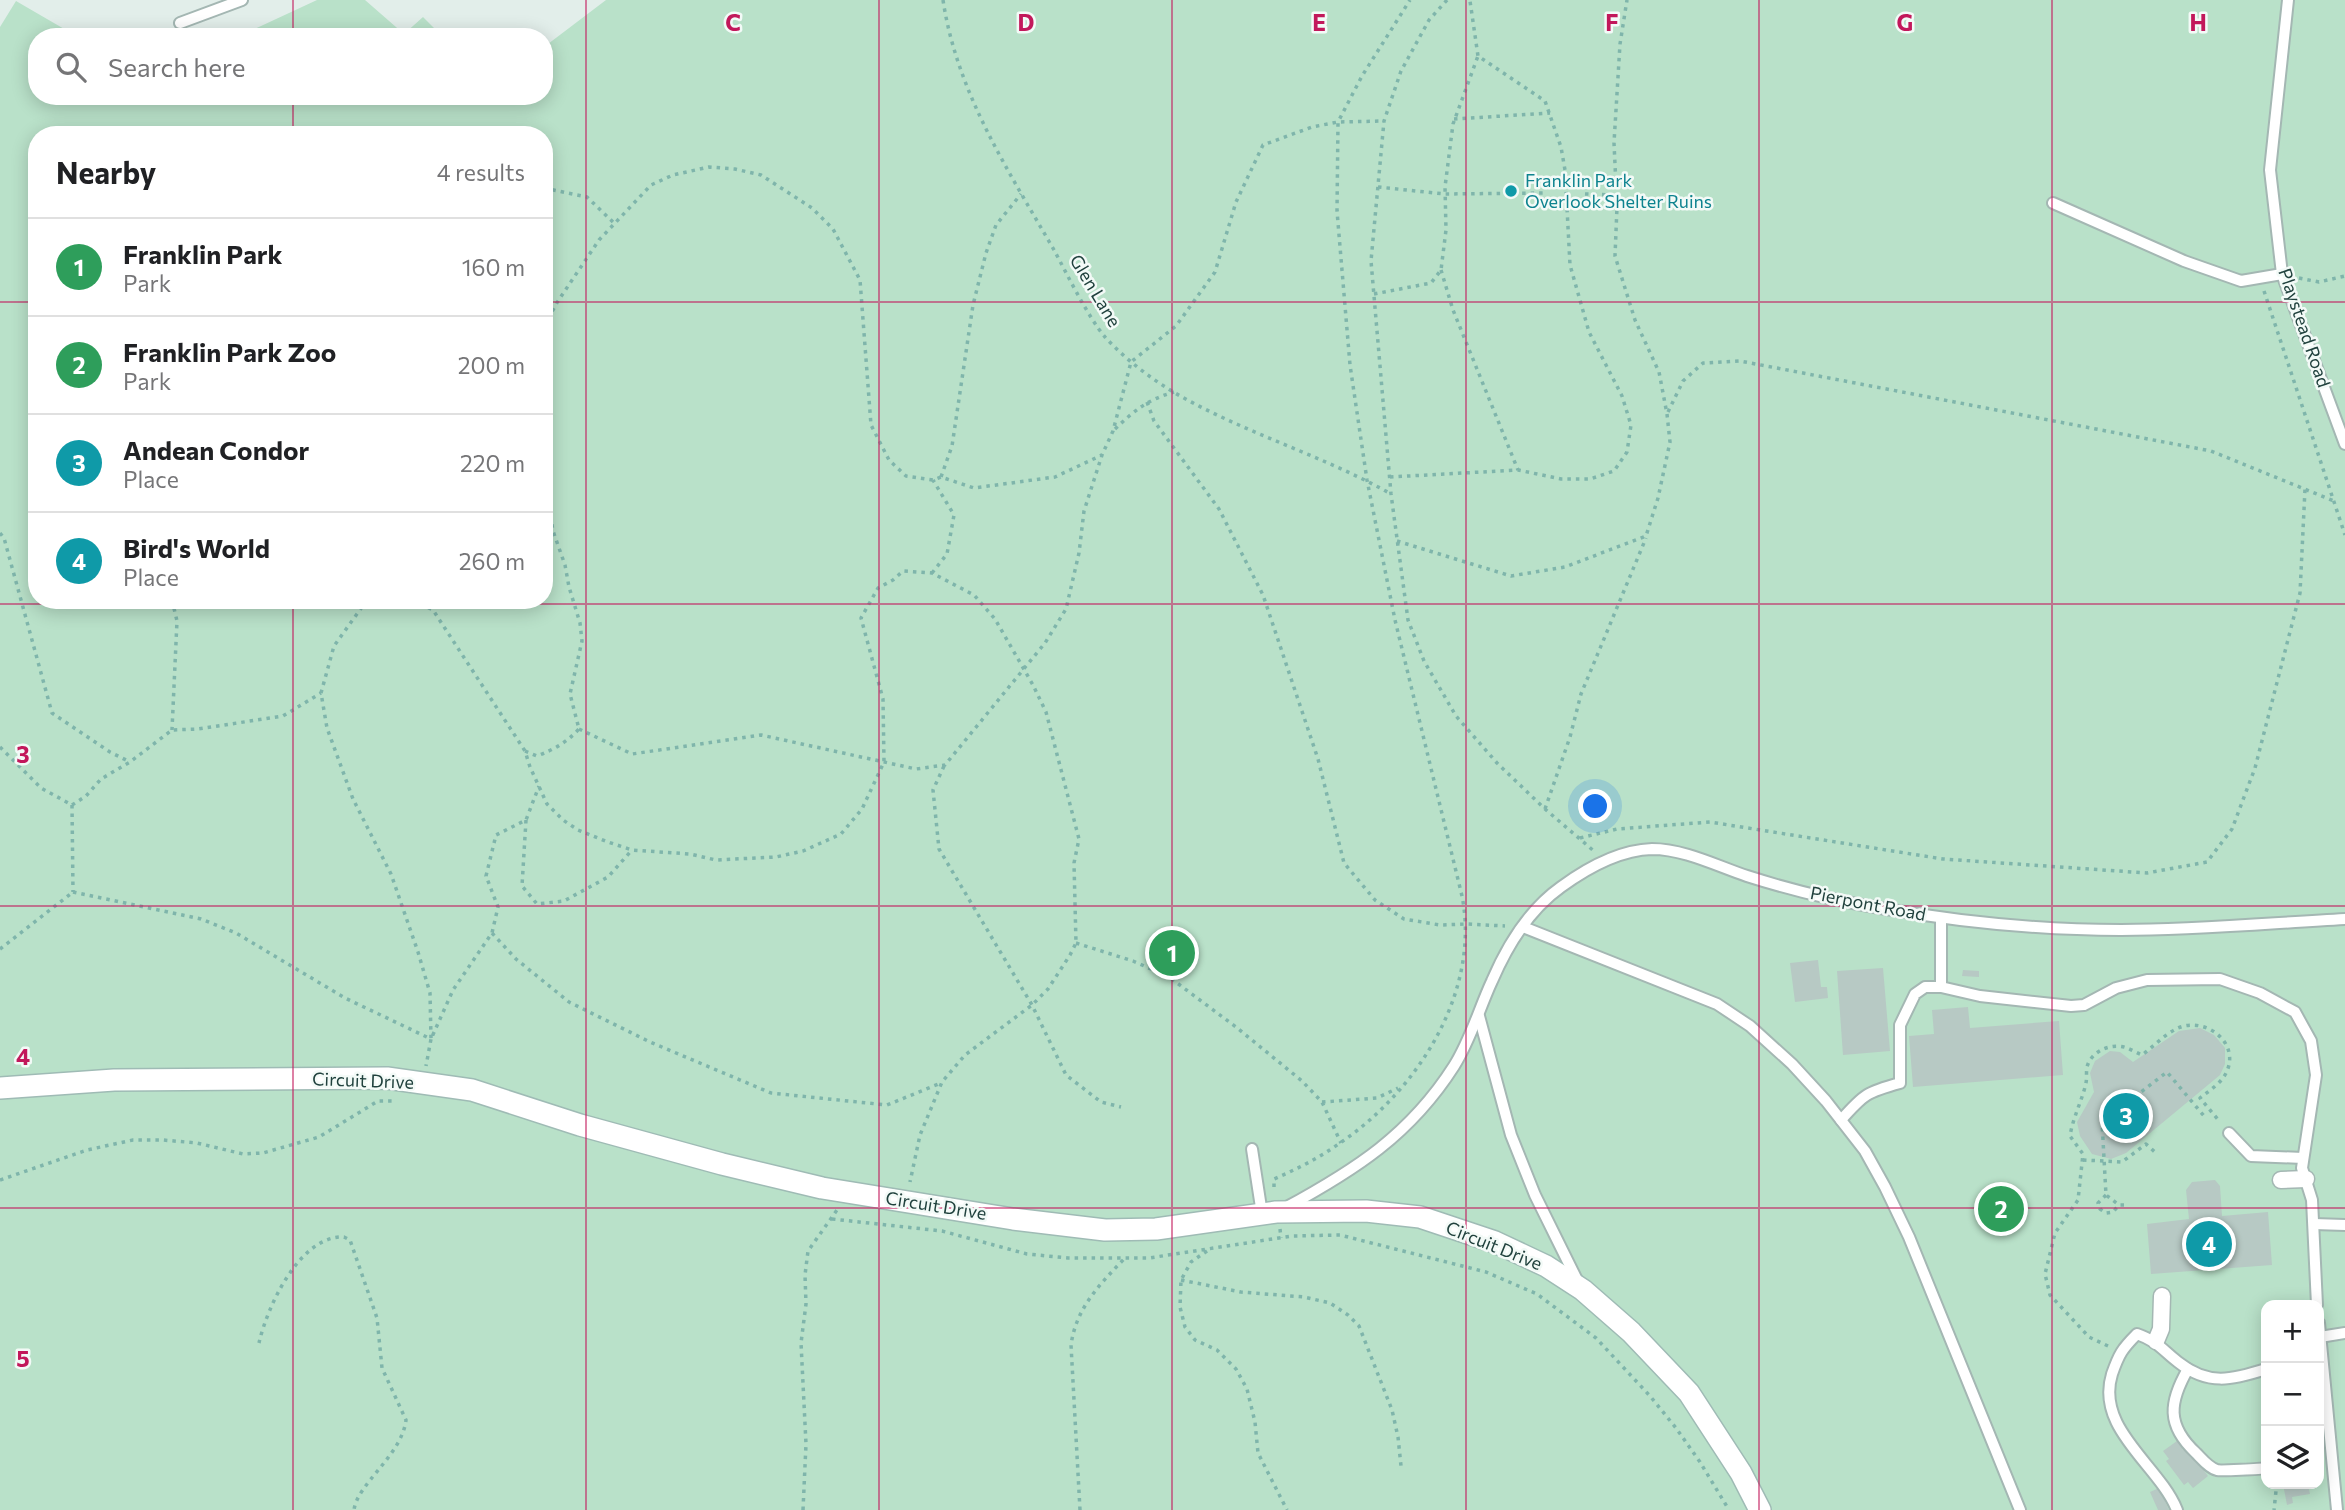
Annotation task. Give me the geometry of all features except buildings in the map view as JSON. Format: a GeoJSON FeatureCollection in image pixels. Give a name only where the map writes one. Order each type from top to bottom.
{"type":"FeatureCollection","features":[{"type":"Feature","properties":{"kind":"main road","name":"Circuit Drive"},"geometry":{"type":"LineString","coordinates":[[0,1088],[114,1080],[387,1078],[472,1090],[580,1125],[822,1188],[1013,1219],[1105,1230],[1156,1229],[1269,1213],[1366,1211],[1420,1217],[1495,1242],[1545,1266],[1583,1290],[1631,1332],[1689,1393],[1741,1472],[1760,1510]]}},
{"type":"Feature","properties":{"kind":"street"},"geometry":{"type":"LineString","coordinates":[[2281,1180],[2306,1179]]}},
{"type":"Feature","properties":{"kind":"street"},"geometry":{"type":"LineString","coordinates":[[2156,1341],[2161,1329],[2162,1296]]}},
{"type":"Feature","properties":{"kind":"lane"},"geometry":{"type":"LineString","coordinates":[[180,23],[242,0]]}},
{"type":"Feature","properties":{"kind":"lane","name":"Playstead Road"},"geometry":{"type":"LineString","coordinates":[[2288,0],[2270,170],[2283,274],[2345,444]]}},
{"type":"Feature","properties":{"kind":"lane"},"geometry":{"type":"LineString","coordinates":[[2053,203],[2184,261],[2241,281],[2283,274]]}},
{"type":"Feature","properties":{"kind":"lane","name":"Pierpont Road"},"geometry":{"type":"LineString","coordinates":[[1269,1213],[1339,1178],[1378,1151],[1421,1112],[1455,1064],[1479,1016],[1491,982],[1534,913],[1557,890],[1601,863],[1634,852],[1677,852],[1833,900],[1941,918],[2014,926],[2118,930],[2345,919]]}},
{"type":"Feature","properties":{"kind":"lane"},"geometry":{"type":"LineString","coordinates":[[1941,918],[1941,987]]}},
{"type":"Feature","properties":{"kind":"lane"},"geometry":{"type":"LineString","coordinates":[[1523,927],[1717,1004],[1750,1026],[1792,1064],[1841,1120],[1864,1151],[1885,1187],[1909,1237],[2021,1510]]}},
{"type":"Feature","properties":{"kind":"lane"},"geometry":{"type":"LineString","coordinates":[[1841,1120],[1871,1091],[1900,1083],[1900,1025],[1915,994],[1925,987],[2071,1006],[2084,1005],[2116,988],[2147,980],[2220,979],[2260,993],[2295,1012],[2311,1041],[2316,1075],[2302,1168],[2312,1200],[2315,1224],[2317,1300]]}},
{"type":"Feature","properties":{"kind":"lane"},"geometry":{"type":"LineString","coordinates":[[1479,1016],[1511,1135],[1535,1195],[1583,1290]]}},
{"type":"Feature","properties":{"kind":"lane"},"geometry":{"type":"LineString","coordinates":[[2229,1133],[2251,1156],[2303,1158]]}},
{"type":"Feature","properties":{"kind":"lane"},"geometry":{"type":"LineString","coordinates":[[1252,1149],[1269,1213]]}},
{"type":"Feature","properties":{"kind":"lane"},"geometry":{"type":"LineString","coordinates":[[2315,1224],[2345,1225]]}},
{"type":"Feature","properties":{"kind":"lane"},"geometry":{"type":"LineString","coordinates":[[2324,1341],[2345,1333]]}},
{"type":"Feature","properties":{"kind":"lane"},"geometry":{"type":"LineString","coordinates":[[2178,1510],[2120,1429],[2109,1403],[2110,1383],[2120,1352],[2137,1335],[2156,1341],[2188,1369],[2203,1378],[2238,1378],[2261,1371]]}},
{"type":"Feature","properties":{"kind":"lane"},"geometry":{"type":"LineString","coordinates":[[2322,1363],[2337,1510]]}},
{"type":"Feature","properties":{"kind":"lane"},"geometry":{"type":"LineString","coordinates":[[2188,1369],[2175,1395],[2172,1412],[2178,1431],[2188,1446],[2214,1470],[2261,1468]]}},
{"type":"Feature","properties":{"kind":"path","name":"Glen Lane"},"geometry":{"type":"LineString","coordinates":[[943,0],[948,35],[964,83],[994,145],[1103,334],[1131,362],[1174,392],[1219,416],[1367,480],[1391,494]]}},
{"type":"Feature","properties":{"kind":"path"},"geometry":{"type":"LineString","coordinates":[[1274,1185],[1274,1179],[1311,1162],[1341,1143],[1363,1126],[1400,1088],[1425,1055],[1449,1012],[1464,960],[1467,923],[1462,897],[1395,620],[1367,480],[1350,365],[1337,211],[1338,122],[1362,76],[1410,0]]}},
{"type":"Feature","properties":{"kind":"path"},"geometry":{"type":"LineString","coordinates":[[1447,0],[1429,20],[1401,71],[1384,121],[1371,261],[1391,494],[1408,620],[1439,689],[1456,716],[1497,763],[1597,854],[1601,863]]}},
{"type":"Feature","properties":{"kind":"path"},"geometry":{"type":"LineString","coordinates":[[1545,809],[1570,737],[1581,694],[1646,536],[1658,498],[1670,442],[1659,372],[1635,320],[1615,256],[1614,144],[1620,44],[1627,0]]}},
{"type":"Feature","properties":{"kind":"path"},"geometry":{"type":"LineString","coordinates":[[1470,1],[1478,56],[1454,120],[1441,270],[1452,310],[1518,470]]}},
{"type":"Feature","properties":{"kind":"path"},"geometry":{"type":"LineString","coordinates":[[1390,477],[1518,470],[1571,479],[1590,479],[1614,471],[1627,452],[1631,425],[1622,396],[1589,332],[1570,265],[1565,170],[1561,147],[1545,102],[1478,56]]}},
{"type":"Feature","properties":{"kind":"path"},"geometry":{"type":"LineString","coordinates":[[1454,120],[1549,113]]}},
{"type":"Feature","properties":{"kind":"path"},"geometry":{"type":"LineString","coordinates":[[1121,1107],[1101,1102],[1066,1075],[1032,1005],[939,849],[933,790],[945,765],[1045,643],[1066,609],[1079,553],[1084,511],[1102,455],[1113,431],[1131,362],[1176,327],[1216,272],[1236,202],[1263,145],[1312,127],[1338,122],[1384,121]]}},
{"type":"Feature","properties":{"kind":"path"},"geometry":{"type":"LineString","coordinates":[[553,310],[600,240],[651,185],[673,175],[709,167],[761,175],[812,208],[833,229],[860,280],[871,425],[888,460],[906,476],[933,480],[941,477],[974,488],[1055,477],[1102,455]]}},
{"type":"Feature","properties":{"kind":"path"},"geometry":{"type":"LineString","coordinates":[[1378,187],[1446,194],[1545,193]]}},
{"type":"Feature","properties":{"kind":"path"},"geometry":{"type":"LineString","coordinates":[[553,190],[587,197],[615,224]]}},
{"type":"Feature","properties":{"kind":"path"},"geometry":{"type":"LineString","coordinates":[[941,477],[952,446],[973,305],[986,253],[996,225],[1021,193]]}},
{"type":"Feature","properties":{"kind":"path"},"geometry":{"type":"LineString","coordinates":[[1585,194],[1616,195]]}},
{"type":"Feature","properties":{"kind":"path"},"geometry":{"type":"LineString","coordinates":[[1374,294],[1431,283],[1441,270]]}},
{"type":"Feature","properties":{"kind":"path"},"geometry":{"type":"LineString","coordinates":[[2345,277],[2319,282],[2283,274],[2261,282],[2345,535]]}},
{"type":"Feature","properties":{"kind":"path"},"geometry":{"type":"LineString","coordinates":[[1667,414],[1683,381],[1703,363],[1740,361],[2211,451],[2334,501]]}},
{"type":"Feature","properties":{"kind":"path"},"geometry":{"type":"LineString","coordinates":[[1113,431],[1136,408],[1174,392]]}},
{"type":"Feature","properties":{"kind":"path"},"geometry":{"type":"LineString","coordinates":[[1147,402],[1154,421],[1219,509],[1264,595],[1318,759],[1344,863],[1375,900],[1404,919],[1440,925],[1467,923],[1523,927]]}},
{"type":"Feature","properties":{"kind":"path"},"geometry":{"type":"LineString","coordinates":[[932,573],[947,554],[954,515],[933,480]]}},
{"type":"Feature","properties":{"kind":"path"},"geometry":{"type":"LineString","coordinates":[[1580,838],[1617,829],[1710,822],[1942,859],[2147,873],[2207,862],[2232,829],[2255,768],[2300,593],[2305,489]]}},
{"type":"Feature","properties":{"kind":"path"},"geometry":{"type":"LineString","coordinates":[[553,531],[580,623],[582,641],[570,694],[579,729]]}},
{"type":"Feature","properties":{"kind":"path"},"geometry":{"type":"LineString","coordinates":[[0,533],[4,538],[52,713],[110,752],[130,762]]}},
{"type":"Feature","properties":{"kind":"path"},"geometry":{"type":"LineString","coordinates":[[1397,541],[1511,576],[1565,567],[1646,536]]}},
{"type":"Feature","properties":{"kind":"path"},"geometry":{"type":"LineString","coordinates":[[431,609],[525,751],[547,804],[563,820],[578,830],[632,850],[690,854],[716,860],[776,857],[803,851],[841,834],[862,809],[884,762],[883,699],[861,618],[878,588],[903,571],[932,573],[974,595],[995,619],[1046,712],[1079,839],[1074,863],[1076,943],[1048,989],[1032,1005],[965,1055],[943,1082],[920,1135],[906,1201]]}},
{"type":"Feature","properties":{"kind":"path"},"geometry":{"type":"LineString","coordinates":[[172,730],[177,621],[174,609]]}},
{"type":"Feature","properties":{"kind":"path"},"geometry":{"type":"LineString","coordinates":[[361,609],[334,646],[321,693],[327,728],[353,799],[391,874],[430,993],[430,1039],[426,1066]]}},
{"type":"Feature","properties":{"kind":"path"},"geometry":{"type":"LineString","coordinates":[[72,805],[86,796],[102,779],[130,762],[172,730],[198,729],[282,716],[321,693]]}},
{"type":"Feature","properties":{"kind":"path"},"geometry":{"type":"LineString","coordinates":[[579,729],[632,754],[761,736],[916,769],[945,765]]}},
{"type":"Feature","properties":{"kind":"path"},"geometry":{"type":"LineString","coordinates":[[525,751],[537,756],[567,742],[579,729]]}},
{"type":"Feature","properties":{"kind":"path"},"geometry":{"type":"LineString","coordinates":[[0,747],[41,788],[72,805]]}},
{"type":"Feature","properties":{"kind":"path"},"geometry":{"type":"LineString","coordinates":[[539,786],[526,820],[522,886],[537,904],[564,901],[608,877],[632,850]]}},
{"type":"Feature","properties":{"kind":"path"},"geometry":{"type":"LineString","coordinates":[[72,805],[73,892]]}},
{"type":"Feature","properties":{"kind":"path"},"geometry":{"type":"LineString","coordinates":[[430,1039],[453,990],[492,933],[498,907],[486,876],[496,835],[526,820]]}},
{"type":"Feature","properties":{"kind":"path"},"geometry":{"type":"LineString","coordinates":[[73,892],[201,919],[236,933],[345,998],[430,1039]]}},
{"type":"Feature","properties":{"kind":"path"},"geometry":{"type":"LineString","coordinates":[[0,950],[73,892]]}},
{"type":"Feature","properties":{"kind":"path"},"geometry":{"type":"LineString","coordinates":[[492,933],[516,959],[569,1002],[650,1042],[771,1093],[887,1105],[943,1082]]}},
{"type":"Feature","properties":{"kind":"path"},"geometry":{"type":"LineString","coordinates":[[1076,943],[1133,961],[1169,977],[1265,1050],[1322,1102],[1341,1143]]}},
{"type":"Feature","properties":{"kind":"path"},"geometry":{"type":"LineString","coordinates":[[2120,1352],[2089,1337],[2050,1295],[2045,1274],[2055,1233],[2078,1200],[2083,1154],[2070,1136],[2073,1119],[2087,1082],[2086,1069],[2090,1058],[2102,1049],[2115,1046],[2142,1055],[2177,1028],[2197,1024],[2215,1032],[2224,1040],[2230,1052],[2227,1072],[2221,1081],[2200,1098],[2229,1133]]}},
{"type":"Feature","properties":{"kind":"path"},"geometry":{"type":"LineString","coordinates":[[2106,1195],[2121,1205],[2113,1212],[2106,1213],[2100,1209],[2098,1203],[2106,1195],[2102,1122],[2167,1072],[2204,1116]]}},
{"type":"Feature","properties":{"kind":"path"},"geometry":{"type":"LineString","coordinates":[[1322,1102],[1377,1098],[1400,1088]]}},
{"type":"Feature","properties":{"kind":"path"},"geometry":{"type":"LineString","coordinates":[[0,1180],[87,1150],[133,1140],[197,1143],[243,1154],[262,1153],[318,1138],[378,1101],[400,1101]]}},
{"type":"Feature","properties":{"kind":"path"},"geometry":{"type":"LineString","coordinates":[[2083,1160],[2122,1162],[2146,1144],[2156,1153]]}},
{"type":"Feature","properties":{"kind":"path"},"geometry":{"type":"LineString","coordinates":[[803,1510],[806,1444],[801,1343],[806,1304],[805,1275],[808,1251],[832,1219],[942,1231],[1027,1254],[1125,1258],[1149,1258],[1292,1236],[1340,1235],[1486,1272],[1537,1294],[1569,1320],[1589,1332],[1624,1366],[1676,1428],[1729,1510]]}},
{"type":"Feature","properties":{"kind":"path"},"geometry":{"type":"LineString","coordinates":[[258,1343],[264,1320],[277,1294],[303,1257],[324,1239],[344,1237],[350,1240],[377,1318],[382,1368],[406,1420],[401,1437],[383,1466],[359,1496],[354,1510]]}},
{"type":"Feature","properties":{"kind":"path"},"geometry":{"type":"LineString","coordinates":[[1213,1249],[1191,1262],[1181,1280],[1180,1307],[1185,1327],[1195,1340],[1217,1350],[1236,1369],[1247,1389],[1255,1422],[1258,1453],[1287,1510]]}},
{"type":"Feature","properties":{"kind":"path"},"geometry":{"type":"LineString","coordinates":[[1080,1510],[1071,1345],[1073,1330],[1087,1300],[1125,1258]]}},
{"type":"Feature","properties":{"kind":"path"},"geometry":{"type":"LineString","coordinates":[[1181,1280],[1241,1292],[1304,1297],[1329,1303],[1348,1315],[1359,1326],[1392,1410],[1401,1466]]}},
{"type":"Feature","properties":{"kind":"path"},"geometry":{"type":"LineString","coordinates":[[2274,1510],[2275,1489]]}},
{"type":"Feature","properties":{"kind":"green space"},"geometry":{"type":"Polygon","coordinates":[[[317,0],[365,0],[397,28],[256,28],[317,0]]]}},
{"type":"Feature","properties":{"kind":"green space"},"geometry":{"type":"Polygon","coordinates":[[[606,0],[2345,0],[2345,1510],[0,1510],[0,27],[16,1],[62,28],[28,28],[28,105],[553,105],[553,40],[606,0]]]}},
{"type":"Feature","properties":{"kind":"green space"},"geometry":{"type":"Polygon","coordinates":[[[423,17],[434,28],[411,28],[423,17]]]}},
{"type":"Feature","properties":{"kind":"place","name":"Franklin Park Overlook Shelter Ruins"},"geometry":{"type":"Point","coordinates":[1511,191]}},
{"type":"Feature","properties":{"kind":"place","name":"Franklin Park"},"geometry":{"type":"Point","coordinates":[1172,953]}},
{"type":"Feature","properties":{"kind":"place","name":"Andean Condor"},"geometry":{"type":"Point","coordinates":[2126,1116]}},
{"type":"Feature","properties":{"kind":"place","name":"Franklin Park Zoo"},"geometry":{"type":"Point","coordinates":[2001,1209]}},
{"type":"Feature","properties":{"kind":"place","name":"Bird's World"},"geometry":{"type":"Point","coordinates":[2209,1244]}}]}
